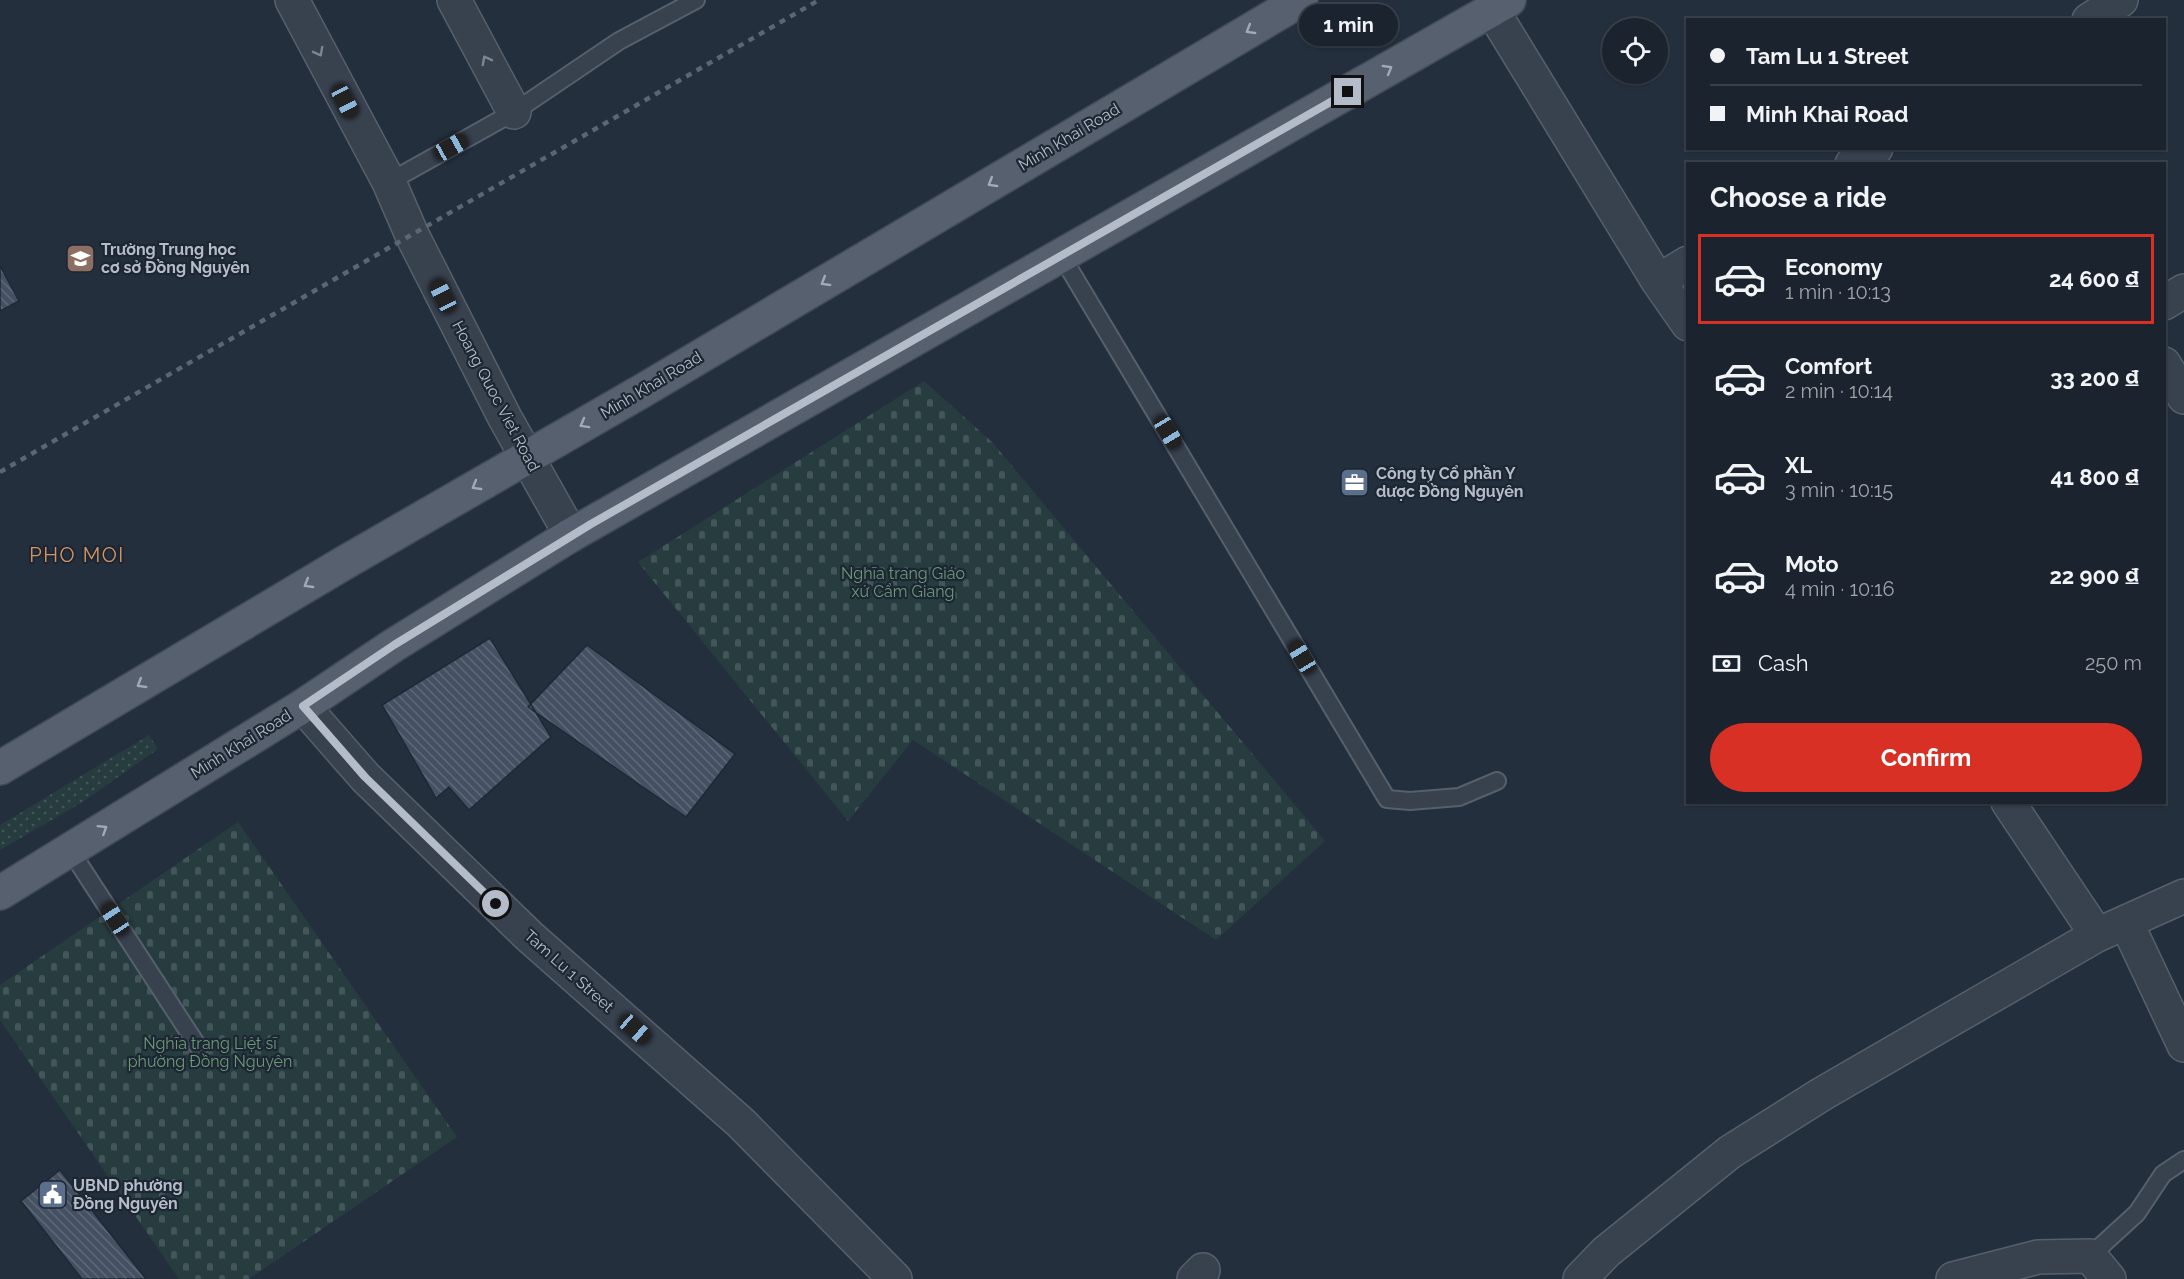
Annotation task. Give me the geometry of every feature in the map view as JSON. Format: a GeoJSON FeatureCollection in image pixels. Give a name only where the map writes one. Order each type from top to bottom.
{"type":"FeatureCollection","features":[{"type":"Feature","properties":{"kind":"main road","name":"Minh Khai Road"},"geometry":{"type":"LineString","coordinates":[[0,768],[1301,0]]}},
{"type":"Feature","properties":{"kind":"main road","name":"Minh Khai Road"},"geometry":{"type":"LineString","coordinates":[[0,893],[303,706],[394,645],[571,535],[1501,5]]}},
{"type":"Feature","properties":{"kind":"street","name":"Hoang Quoc Viet Road"},"geometry":{"type":"LineString","coordinates":[[292,0],[388,182],[527,456],[571,535]]}},
{"type":"Feature","properties":{"kind":"street"},"geometry":{"type":"LineString","coordinates":[[454,0],[514,112]]}},
{"type":"Feature","properties":{"kind":"street"},"geometry":{"type":"LineString","coordinates":[[2092,18],[2121,0]]}},
{"type":"Feature","properties":{"kind":"street"},"geometry":{"type":"LineString","coordinates":[[1501,5],[1658,280],[1686,321]]}},
{"type":"Feature","properties":{"kind":"street"},"geometry":{"type":"LineString","coordinates":[[1855,162],[1873,150]]}},
{"type":"Feature","properties":{"kind":"street"},"geometry":{"type":"LineString","coordinates":[[1658,280],[1686,264]]}},
{"type":"Feature","properties":{"kind":"street"},"geometry":{"type":"LineString","coordinates":[[2166,302],[2184,291]]}},
{"type":"Feature","properties":{"kind":"street"},"geometry":{"type":"LineString","coordinates":[[2166,367],[2184,397]]}},
{"type":"Feature","properties":{"kind":"street","name":"Tam Lu 1 Street"},"geometry":{"type":"LineString","coordinates":[[303,706],[365,777],[529,936],[741,1123],[895,1279]]}},
{"type":"Feature","properties":{"kind":"street"},"geometry":{"type":"LineString","coordinates":[[2009,804],[2097,935]]}},
{"type":"Feature","properties":{"kind":"street"},"geometry":{"type":"LineString","coordinates":[[1580,1279],[1606,1252],[1730,1152],[1821,1094],[2097,935],[2184,896]]}},
{"type":"Feature","properties":{"kind":"street"},"geometry":{"type":"LineString","coordinates":[[2126,922],[2184,1045]]}},
{"type":"Feature","properties":{"kind":"street"},"geometry":{"type":"LineString","coordinates":[[1953,1279],[2038,1257],[2100,1268]]}},
{"type":"Feature","properties":{"kind":"lane"},"geometry":{"type":"LineString","coordinates":[[388,182],[514,112],[619,41],[696,0]]}},
{"type":"Feature","properties":{"kind":"lane"},"geometry":{"type":"LineString","coordinates":[[1061,255],[1387,799],[1410,801],[1459,797],[1497,781]]}},
{"type":"Feature","properties":{"kind":"lane"},"geometry":{"type":"LineString","coordinates":[[70,850],[199,1048]]}},
{"type":"Feature","properties":{"kind":"lane"},"geometry":{"type":"LineString","coordinates":[[2100,1268],[2163,1174],[2184,1160]]}},
{"type":"Feature","properties":{"kind":"green space","name":"Nghĩa trang Giáo xứ Cẩm Giang"},"geometry":{"type":"Polygon","coordinates":[[[924,381],[993,443],[1325,841],[1216,940],[913,740],[848,821],[638,562],[924,381]]]}},
{"type":"Feature","properties":{"kind":"green space"},"geometry":{"type":"Polygon","coordinates":[[[149,735],[158,749],[81,803],[0,850],[0,825],[149,735]]]}},
{"type":"Feature","properties":{"kind":"green space","name":"Nghĩa trang Liệt sĩ phường Đồng Nguyên"},"geometry":{"type":"Polygon","coordinates":[[[238,822],[457,1137],[249,1279],[179,1279],[0,1020],[0,985],[238,822]]]}},
{"type":"Feature","properties":{"kind":"building"},"geometry":{"type":"Polygon","coordinates":[[[0,266],[19,301],[0,311],[0,266]]]}},
{"type":"Feature","properties":{"kind":"building"},"geometry":{"type":"Polygon","coordinates":[[[490,638],[551,737],[469,810],[449,787],[436,798],[382,705],[490,638]]]}},
{"type":"Feature","properties":{"kind":"building"},"geometry":{"type":"Polygon","coordinates":[[[587,645],[735,754],[686,817],[528,707],[587,645]]]}},
{"type":"Feature","properties":{"kind":"building"},"geometry":{"type":"Polygon","coordinates":[[[60,1170],[146,1279],[82,1279],[21,1201],[60,1170]]]}},
{"type":"Feature","properties":{"kind":"railway"},"geometry":{"type":"LineString","coordinates":[[0,472],[819,0]]}},
{"type":"Feature","properties":{"kind":"place","name":"Trường Trung học cơ sở Đồng Nguyên"},"geometry":{"type":"Point","coordinates":[80,258]}},
{"type":"Feature","properties":{"kind":"place","name":"Công ty Cổ phần Y dược Đồng Nguyên"},"geometry":{"type":"Point","coordinates":[1355,482]}},
{"type":"Feature","properties":{"kind":"place","name":"UBND phường Đồng Nguyên"},"geometry":{"type":"Point","coordinates":[52,1194]}},
{"type":"Feature","properties":{"kind":"district","name":"PHO MOI"},"geometry":{"type":"Point","coordinates":[77,555]}},
{"type":"Feature","properties":{"kind":"route"},"geometry":{"type":"LineString","coordinates":[[496,904],[365,777],[303,706],[394,645],[571,535],[1348,92]]}}]}
